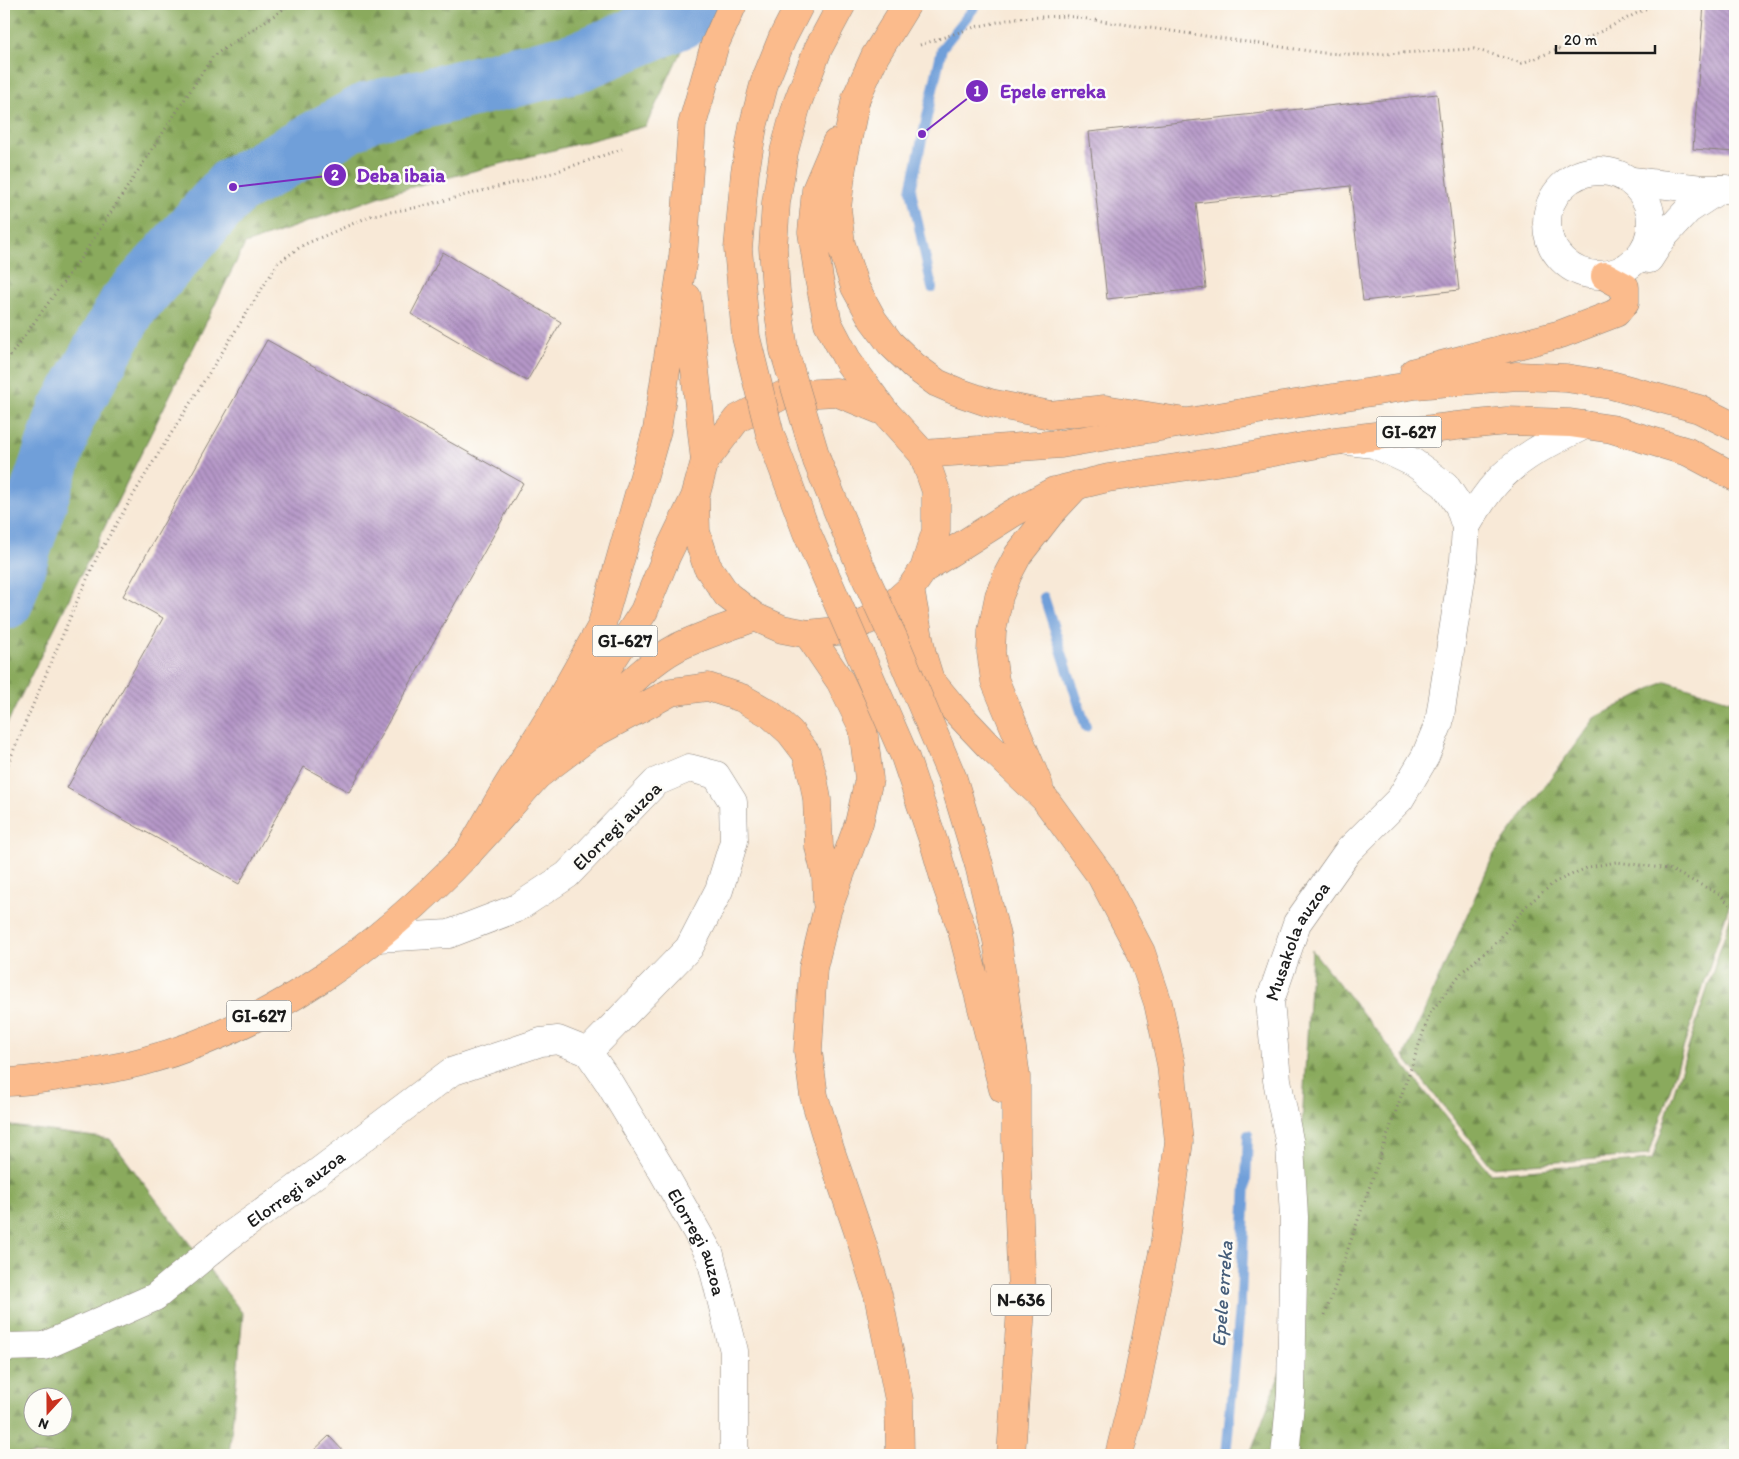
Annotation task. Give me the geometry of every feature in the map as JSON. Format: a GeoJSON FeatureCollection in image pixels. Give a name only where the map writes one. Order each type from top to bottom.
{"type":"FeatureCollection","features":[{"type":"Feature","properties":{"kind":"main road"},"geometry":{"type":"LineString","coordinates":[[468,854],[552,714],[600,627],[618,570],[657,430],[683,258],[692,125],[715,44],[733,4]]}},
{"type":"Feature","properties":{"kind":"main road"},"geometry":{"type":"LineString","coordinates":[[800,4],[765,81],[753,127],[745,172],[738,249],[746,337],[757,389],[770,434],[807,533],[905,757],[936,846],[968,956],[1016,1144]]}},
{"type":"Feature","properties":{"kind":"main road"},"geometry":{"type":"LineString","coordinates":[[842,4],[818,49],[797,104],[783,161],[776,203],[773,248],[776,291],[784,350],[816,461],[953,780],[979,865],[997,940],[1016,1077],[1016,1144]]}},
{"type":"Feature","properties":{"kind":"main road"},"geometry":{"type":"LineString","coordinates":[[885,412],[849,363],[828,323],[818,279],[812,232],[816,190],[876,56],[908,4]]}},
{"type":"Feature","properties":{"kind":"main road"},"geometry":{"type":"LineString","coordinates":[[856,98],[842,167],[837,208],[841,244],[854,287],[873,320],[890,343],[914,366],[937,383],[990,403],[1050,415],[1105,409],[1185,422]]}},
{"type":"Feature","properties":{"kind":"main road"},"geometry":{"type":"LineString","coordinates":[[683,258],[705,461]]}},
{"type":"Feature","properties":{"kind":"main road"},"geometry":{"type":"LineString","coordinates":[[1276,406],[1561,334],[1616,312],[1625,302],[1625,287],[1605,276]]}},
{"type":"Feature","properties":{"kind":"main road","name":"GI-627"},"geometry":{"type":"LineString","coordinates":[[923,454],[1061,444],[1276,406],[1416,385],[1516,376],[1566,378],[1611,385],[1699,409],[1735,427]]}},
{"type":"Feature","properties":{"kind":"main road","name":"GI-627"},"geometry":{"type":"LineString","coordinates":[[538,775],[644,611],[666,557],[695,497],[705,461],[737,419],[783,395],[836,392],[885,412],[923,454],[936,491],[936,531],[917,579]]}},
{"type":"Feature","properties":{"kind":"main road","name":"GI-627"},"geometry":{"type":"LineString","coordinates":[[695,497],[696,532],[707,566],[727,595],[755,617],[782,629],[808,634],[846,630],[882,614],[917,579],[1021,509],[1054,491],[1108,478],[1230,460],[1344,440],[1508,421],[1570,423],[1612,429],[1688,452],[1735,477]]}},
{"type":"Feature","properties":{"kind":"main road"},"geometry":{"type":"LineString","coordinates":[[1045,799],[995,682],[991,652],[992,631],[999,596],[1018,556],[1050,514],[1078,485]]}},
{"type":"Feature","properties":{"kind":"main road"},"geometry":{"type":"LineString","coordinates":[[917,579],[922,654],[930,680],[983,740],[1045,799],[1101,876],[1141,952],[1158,1004],[1171,1064],[1179,1142],[1164,1247],[1137,1383],[1119,1455]]}},
{"type":"Feature","properties":{"kind":"main road","name":"GI-627"},"geometry":{"type":"LineString","coordinates":[[4,1082],[24,1082],[144,1061],[194,1044],[238,1026],[282,1004],[329,974],[377,938],[421,899],[468,854],[538,775],[637,676],[678,648],[755,617]]}},
{"type":"Feature","properties":{"kind":"main road"},"geometry":{"type":"LineString","coordinates":[[808,634],[840,681],[863,728],[869,779],[859,823],[827,911],[813,968],[809,1060],[814,1096],[828,1146],[878,1295],[899,1400],[900,1455]]}},
{"type":"Feature","properties":{"kind":"main road"},"geometry":{"type":"LineString","coordinates":[[538,775],[591,734],[671,692],[708,687],[742,698],[770,714],[790,732],[806,753],[817,799],[819,847],[826,876],[827,911]]}},
{"type":"Feature","properties":{"kind":"main road","name":"N-636"},"geometry":{"type":"LineString","coordinates":[[1011,1455],[1022,1294],[1016,1144]]}},
{"type":"Feature","properties":{"kind":"street"},"geometry":{"type":"LineString","coordinates":[[1606,170],[1632,181],[1644,195],[1652,221],[1650,237],[1642,254],[1622,270],[1605,276],[1582,274],[1566,265],[1553,249],[1546,228],[1547,211],[1554,194],[1568,180],[1584,172],[1606,170]]}},
{"type":"Feature","properties":{"kind":"street"},"geometry":{"type":"LineString","coordinates":[[1632,181],[1728,189]]}},
{"type":"Feature","properties":{"kind":"street"},"geometry":{"type":"LineString","coordinates":[[1625,302],[1664,236],[1688,210],[1728,189]]}},
{"type":"Feature","properties":{"kind":"street"},"geometry":{"type":"LineString","coordinates":[[1466,527],[1497,481],[1523,459],[1585,425]]}},
{"type":"Feature","properties":{"kind":"street"},"geometry":{"type":"LineString","coordinates":[[1344,440],[1374,444],[1414,463],[1445,485],[1459,506],[1466,527]]}},
{"type":"Feature","properties":{"kind":"street","name":"Musakola auzoa"},"geometry":{"type":"LineString","coordinates":[[1285,1455],[1291,1393],[1294,1217],[1290,1154],[1277,1080],[1270,1001],[1297,923],[1348,851],[1400,799],[1424,757],[1439,723],[1462,569],[1466,527]]}},
{"type":"Feature","properties":{"kind":"street","name":"Elorregi auzoa"},"geometry":{"type":"LineString","coordinates":[[377,938],[449,934],[517,908],[567,875],[656,782],[689,768],[716,775],[732,802],[733,812],[734,841],[720,890],[688,948],[588,1052]]}},
{"type":"Feature","properties":{"kind":"street","name":"Elorregi auzoa"},"geometry":{"type":"LineString","coordinates":[[4,1347],[44,1346],[156,1297],[228,1237],[293,1191],[451,1072],[540,1042],[558,1040],[588,1052],[608,1081],[710,1255],[734,1351],[734,1455]]}},
{"type":"Feature","properties":{"kind":"path"},"geometry":{"type":"LineString","coordinates":[[4,364],[83,255],[213,56],[291,4]]}},
{"type":"Feature","properties":{"kind":"path"},"geometry":{"type":"LineString","coordinates":[[918,46],[974,26],[1016,18],[1067,16],[1323,53],[1365,55],[1474,49],[1522,63],[1586,39],[1655,4]]}},
{"type":"Feature","properties":{"kind":"path"},"geometry":{"type":"LineString","coordinates":[[4,773],[98,555],[147,472],[278,263],[303,245],[373,215],[419,207],[552,173],[622,150]]}},
{"type":"Feature","properties":{"kind":"path"},"geometry":{"type":"LineString","coordinates":[[1324,1318],[1430,1013],[1462,972],[1498,941],[1525,908],[1555,882],[1589,867],[1616,862],[1669,869],[1719,894],[1735,909]]}},
{"type":"Feature","properties":{"kind":"green space"},"geometry":{"type":"Polygon","coordinates":[[[4,4],[703,4],[646,126],[393,192],[245,244],[4,730],[4,4]]]}},
{"type":"Feature","properties":{"kind":"green space"},"geometry":{"type":"Polygon","coordinates":[[[1666,681],[1735,702],[1735,887],[1649,1155],[1492,1167],[1404,1057],[1494,854],[1595,718],[1666,681]]]}},
{"type":"Feature","properties":{"kind":"green space"},"geometry":{"type":"Polygon","coordinates":[[[1735,903],[1735,1455],[1283,1455],[1312,950],[1490,1173],[1652,1160],[1735,903]]]}},
{"type":"Feature","properties":{"kind":"green space"},"geometry":{"type":"Polygon","coordinates":[[[4,1125],[110,1139],[243,1314],[229,1455],[4,1455],[4,1125]]]}},
{"type":"Feature","properties":{"kind":"green space"},"geometry":{"type":"Polygon","coordinates":[[[1283,1365],[1278,1455],[1250,1455],[1283,1365]]]}},
{"type":"Feature","properties":{"kind":"building"},"geometry":{"type":"Polygon","coordinates":[[[1704,4],[1735,4],[1735,152],[1693,149],[1704,4]]]}},
{"type":"Feature","properties":{"kind":"building"},"geometry":{"type":"Polygon","coordinates":[[[1437,94],[1459,290],[1363,301],[1350,186],[1196,203],[1206,288],[1107,299],[1089,132],[1437,94]]]}},
{"type":"Feature","properties":{"kind":"building"},"geometry":{"type":"Polygon","coordinates":[[[443,252],[561,322],[527,381],[411,314],[443,252]]]}},
{"type":"Feature","properties":{"kind":"building"},"geometry":{"type":"Polygon","coordinates":[[[267,340],[523,483],[349,792],[304,767],[239,884],[67,788],[163,618],[123,596],[267,340]]]}},
{"type":"Feature","properties":{"kind":"building"},"geometry":{"type":"Polygon","coordinates":[[[329,1436],[347,1455],[309,1455],[329,1436]]]}},
{"type":"Feature","properties":{"kind":"waterway"},"geometry":{"type":"LineString","coordinates":[[4,600],[66,415],[128,305],[233,187],[368,112],[577,62],[711,4]]}},
{"type":"Feature","properties":{"kind":"waterway","name":"Epele erreka"},"geometry":{"type":"LineString","coordinates":[[932,288],[911,190],[942,48],[977,4]]}},
{"type":"Feature","properties":{"kind":"waterway"},"geometry":{"type":"LineString","coordinates":[[1044,597],[1086,727]]}},
{"type":"Feature","properties":{"kind":"waterway","name":"Epele erreka"},"geometry":{"type":"LineString","coordinates":[[1226,1455],[1241,1298],[1248,1135]]}},
{"type":"Feature","properties":{"kind":"place","name":"Epele erreka"},"geometry":{"type":"Point","coordinates":[922,134]}},
{"type":"Feature","properties":{"kind":"place","name":"Deba ibaia"},"geometry":{"type":"Point","coordinates":[233,187]}}]}
